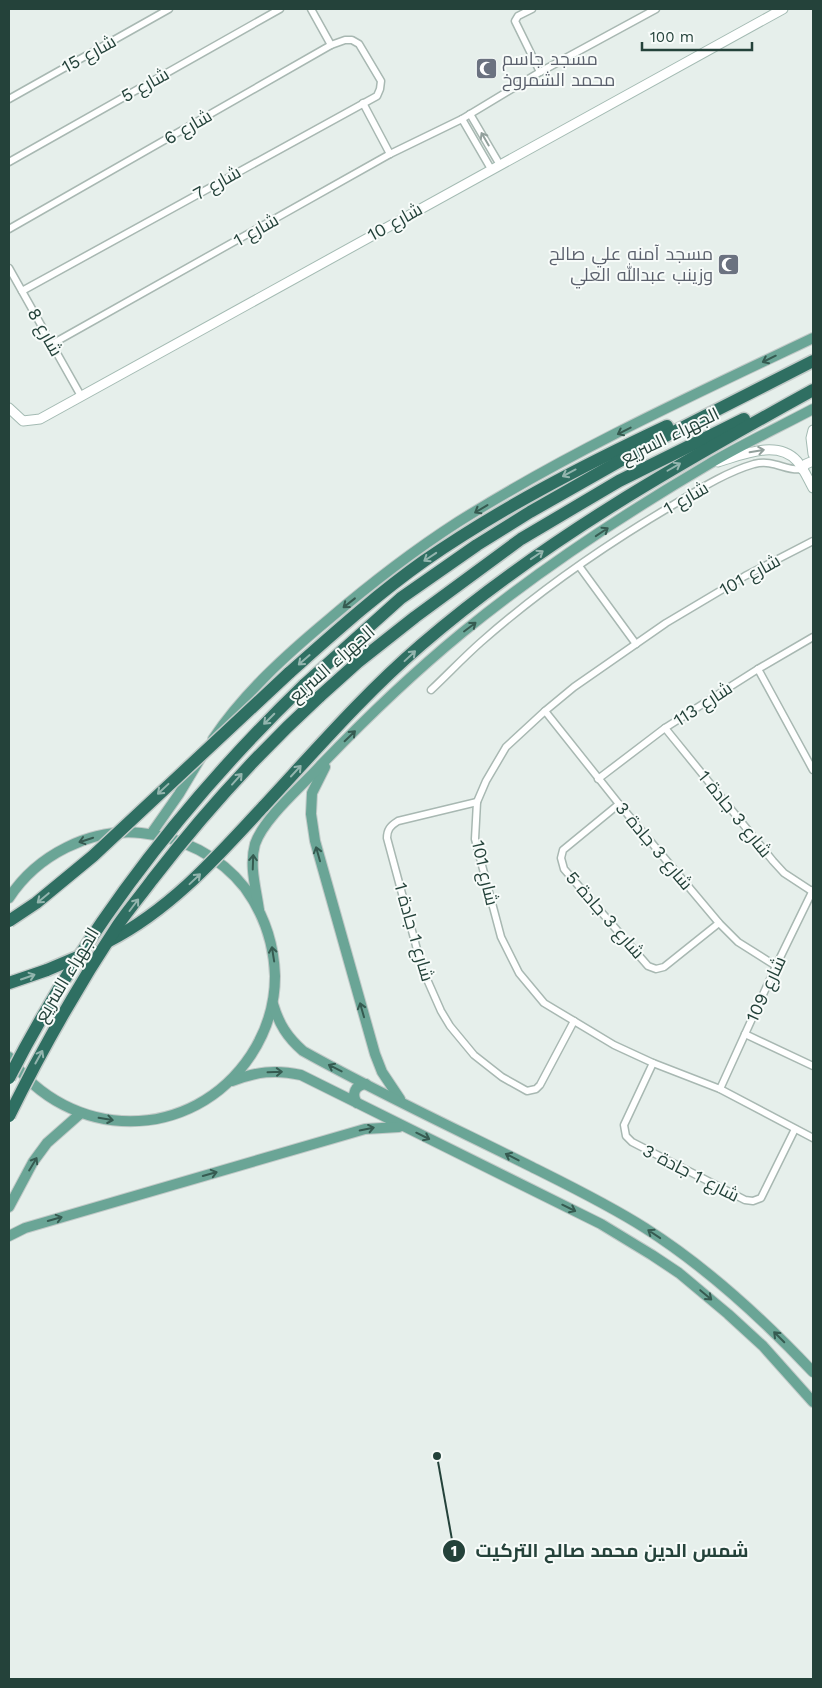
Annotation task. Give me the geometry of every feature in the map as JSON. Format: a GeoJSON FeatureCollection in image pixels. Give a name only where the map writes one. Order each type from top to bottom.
{"type":"FeatureCollection","features":[{"type":"Feature","properties":{"kind":"highway","name":"الجهراء السريع"},"geometry":{"type":"LineString","coordinates":[[9,1078],[31,1036],[73,966],[141,868],[216,776],[247,741],[304,685],[401,598],[436,572],[548,502],[710,412],[813,361]]}},
{"type":"Feature","properties":{"kind":"highway","name":"الجهراء السريع"},"geometry":{"type":"LineString","coordinates":[[9,1116],[66,1010],[125,916],[171,856],[225,792],[252,762],[318,697],[358,662],[415,617],[489,562],[548,522],[619,481],[813,385]]}},
{"type":"Feature","properties":{"kind":"highway"},"geometry":{"type":"LineString","coordinates":[[9,983],[47,970],[92,950],[132,928],[180,893],[204,870],[375,688],[420,646],[518,568],[660,475],[813,390]]}},
{"type":"Feature","properties":{"kind":"highway"},"geometry":{"type":"LineString","coordinates":[[9,921],[36,904],[93,856],[289,673],[353,616],[423,562],[524,497],[575,470],[668,425],[710,412]]}},
{"type":"Feature","properties":{"kind":"main road","name":"الجهراء السريع"},"geometry":{"type":"LineString","coordinates":[[151,834],[173,804],[226,720],[243,700],[304,640],[414,552],[514,488],[658,413],[813,338]]}},
{"type":"Feature","properties":{"kind":"main road"},"geometry":{"type":"LineString","coordinates":[[9,1056],[33,1085],[64,1106],[81,1113],[119,1121],[159,1118],[196,1105],[228,1083],[244,1066],[257,1046],[266,1025],[275,984],[273,955],[259,910],[251,862],[256,843],[264,826],[335,750],[400,687],[464,632],[541,574],[619,520],[710,464],[813,409]]}},
{"type":"Feature","properties":{"kind":"main road"},"geometry":{"type":"LineString","coordinates":[[335,750],[312,793],[311,814],[315,841],[378,1064],[402,1102]]}},
{"type":"Feature","properties":{"kind":"main road"},"geometry":{"type":"LineString","coordinates":[[9,898],[39,865],[70,846],[101,835],[122,832],[151,834],[184,843],[214,859],[240,882],[259,910]]}},
{"type":"Feature","properties":{"kind":"main road"},"geometry":{"type":"LineString","coordinates":[[272,1003],[276,1017],[283,1030],[292,1042],[303,1051],[588,1196],[644,1227],[686,1255],[755,1313],[813,1372]]}},
{"type":"Feature","properties":{"kind":"main road"},"geometry":{"type":"LineString","coordinates":[[228,1083],[263,1072],[283,1071],[301,1075],[601,1224],[679,1273],[763,1346],[813,1402]]}},
{"type":"Feature","properties":{"kind":"main road"},"geometry":{"type":"LineString","coordinates":[[357,1104],[354,1092],[359,1086],[366,1084]]}},
{"type":"Feature","properties":{"kind":"main road"},"geometry":{"type":"LineString","coordinates":[[9,1206],[33,1162],[47,1143],[81,1113]]}},
{"type":"Feature","properties":{"kind":"main road"},"geometry":{"type":"LineString","coordinates":[[9,1236],[25,1228],[365,1129],[385,1126],[405,1127]]}},
{"type":"Feature","properties":{"kind":"street","name":"شارع 15"},"geometry":{"type":"LineString","coordinates":[[9,99],[168,9]]}},
{"type":"Feature","properties":{"kind":"street","name":"شارع 5"},"geometry":{"type":"LineString","coordinates":[[9,162],[280,9]]}},
{"type":"Feature","properties":{"kind":"street"},"geometry":{"type":"LineString","coordinates":[[312,9],[332,46]]}},
{"type":"Feature","properties":{"kind":"street"},"geometry":{"type":"LineString","coordinates":[[532,9],[518,16],[515,21],[540,72]]}},
{"type":"Feature","properties":{"kind":"street","name":"شارع 1"},"geometry":{"type":"LineString","coordinates":[[52,344],[390,154],[462,119],[540,72],[656,9]]}},
{"type":"Feature","properties":{"kind":"street","name":"شارع 10"},"geometry":{"type":"LineString","coordinates":[[9,408],[24,421],[40,419],[783,9]]}},
{"type":"Feature","properties":{"kind":"street","name":"شارع 6"},"geometry":{"type":"LineString","coordinates":[[9,229],[345,40],[352,40],[359,44],[381,81],[377,96],[363,103]]}},
{"type":"Feature","properties":{"kind":"street"},"geometry":{"type":"LineString","coordinates":[[363,103],[390,154]]}},
{"type":"Feature","properties":{"kind":"street","name":"شارع 7"},"geometry":{"type":"LineString","coordinates":[[22,291],[363,103]]}},
{"type":"Feature","properties":{"kind":"street"},"geometry":{"type":"LineString","coordinates":[[470,114],[500,165]]}},
{"type":"Feature","properties":{"kind":"street"},"geometry":{"type":"LineString","coordinates":[[462,119],[491,169]]}},
{"type":"Feature","properties":{"kind":"street","name":"شارع 8"},"geometry":{"type":"LineString","coordinates":[[9,268],[81,396]]}},
{"type":"Feature","properties":{"kind":"street"},"geometry":{"type":"LineString","coordinates":[[813,430],[811,438],[813,454]]}},
{"type":"Feature","properties":{"kind":"street"},"geometry":{"type":"LineString","coordinates":[[710,464],[748,453],[775,450],[790,455],[802,469],[813,488]]}},
{"type":"Feature","properties":{"kind":"street","name":"شارع 1"},"geometry":{"type":"LineString","coordinates":[[432,690],[482,642],[544,591],[624,534],[741,468],[767,462],[794,470],[802,469]]}},
{"type":"Feature","properties":{"kind":"street"},"geometry":{"type":"LineString","coordinates":[[802,469],[806,464],[813,462]]}},
{"type":"Feature","properties":{"kind":"street","name":"شارع 101"},"geometry":{"type":"LineString","coordinates":[[813,541],[745,576],[666,623],[574,687],[545,711],[506,747],[486,780],[477,802],[474,839],[501,937],[520,973],[544,1003],[614,1045],[653,1063],[720,1089],[813,1138]]}},
{"type":"Feature","properties":{"kind":"street"},"geometry":{"type":"LineString","coordinates":[[580,566],[636,644]]}},
{"type":"Feature","properties":{"kind":"street","name":"شارع 113"},"geometry":{"type":"LineString","coordinates":[[598,779],[665,728],[758,669],[813,637]]}},
{"type":"Feature","properties":{"kind":"street"},"geometry":{"type":"LineString","coordinates":[[758,669],[813,770]]}},
{"type":"Feature","properties":{"kind":"street","name":"شارع 3 جادة 3"},"geometry":{"type":"LineString","coordinates":[[545,711],[598,779],[719,923],[738,942],[776,966]]}},
{"type":"Feature","properties":{"kind":"street","name":"شارع 3 جادة 1"},"geometry":{"type":"LineString","coordinates":[[665,728],[773,861],[784,873],[813,891]]}},
{"type":"Feature","properties":{"kind":"street","name":"شارع 1 جادة 1"},"geometry":{"type":"LineString","coordinates":[[477,802],[398,821],[391,825],[387,831],[387,838],[425,978],[450,1026],[474,1055],[502,1077],[527,1091],[536,1089],[540,1085],[574,1021]]}},
{"type":"Feature","properties":{"kind":"street","name":"شارع 3 جادة 5"},"geometry":{"type":"LineString","coordinates":[[619,804],[563,850],[564,869],[648,966],[653,968],[659,969],[664,967],[719,923]]}},
{"type":"Feature","properties":{"kind":"street","name":"شارع 109"},"geometry":{"type":"LineString","coordinates":[[720,1089],[776,966],[813,891]]}},
{"type":"Feature","properties":{"kind":"street"},"geometry":{"type":"LineString","coordinates":[[745,1034],[813,1066]]}},
{"type":"Feature","properties":{"kind":"street","name":"شارع 1 جادة 3"},"geometry":{"type":"LineString","coordinates":[[653,1063],[624,1125],[626,1136],[632,1142],[745,1200],[754,1202],[761,1198],[795,1129]]}},
{"type":"Feature","properties":{"kind":"place","name":"مسجد جاسم محمد الشمروخ"},"geometry":{"type":"Point","coordinates":[486,69]}},
{"type":"Feature","properties":{"kind":"place","name":"مسجد آمنه علي صالح وزينب عبدالله العلي"},"geometry":{"type":"Point","coordinates":[729,264]}},
{"type":"Feature","properties":{"kind":"place","name":"شمس الدين محمد صالح التركيت"},"geometry":{"type":"Point","coordinates":[437,1456]}}]}
